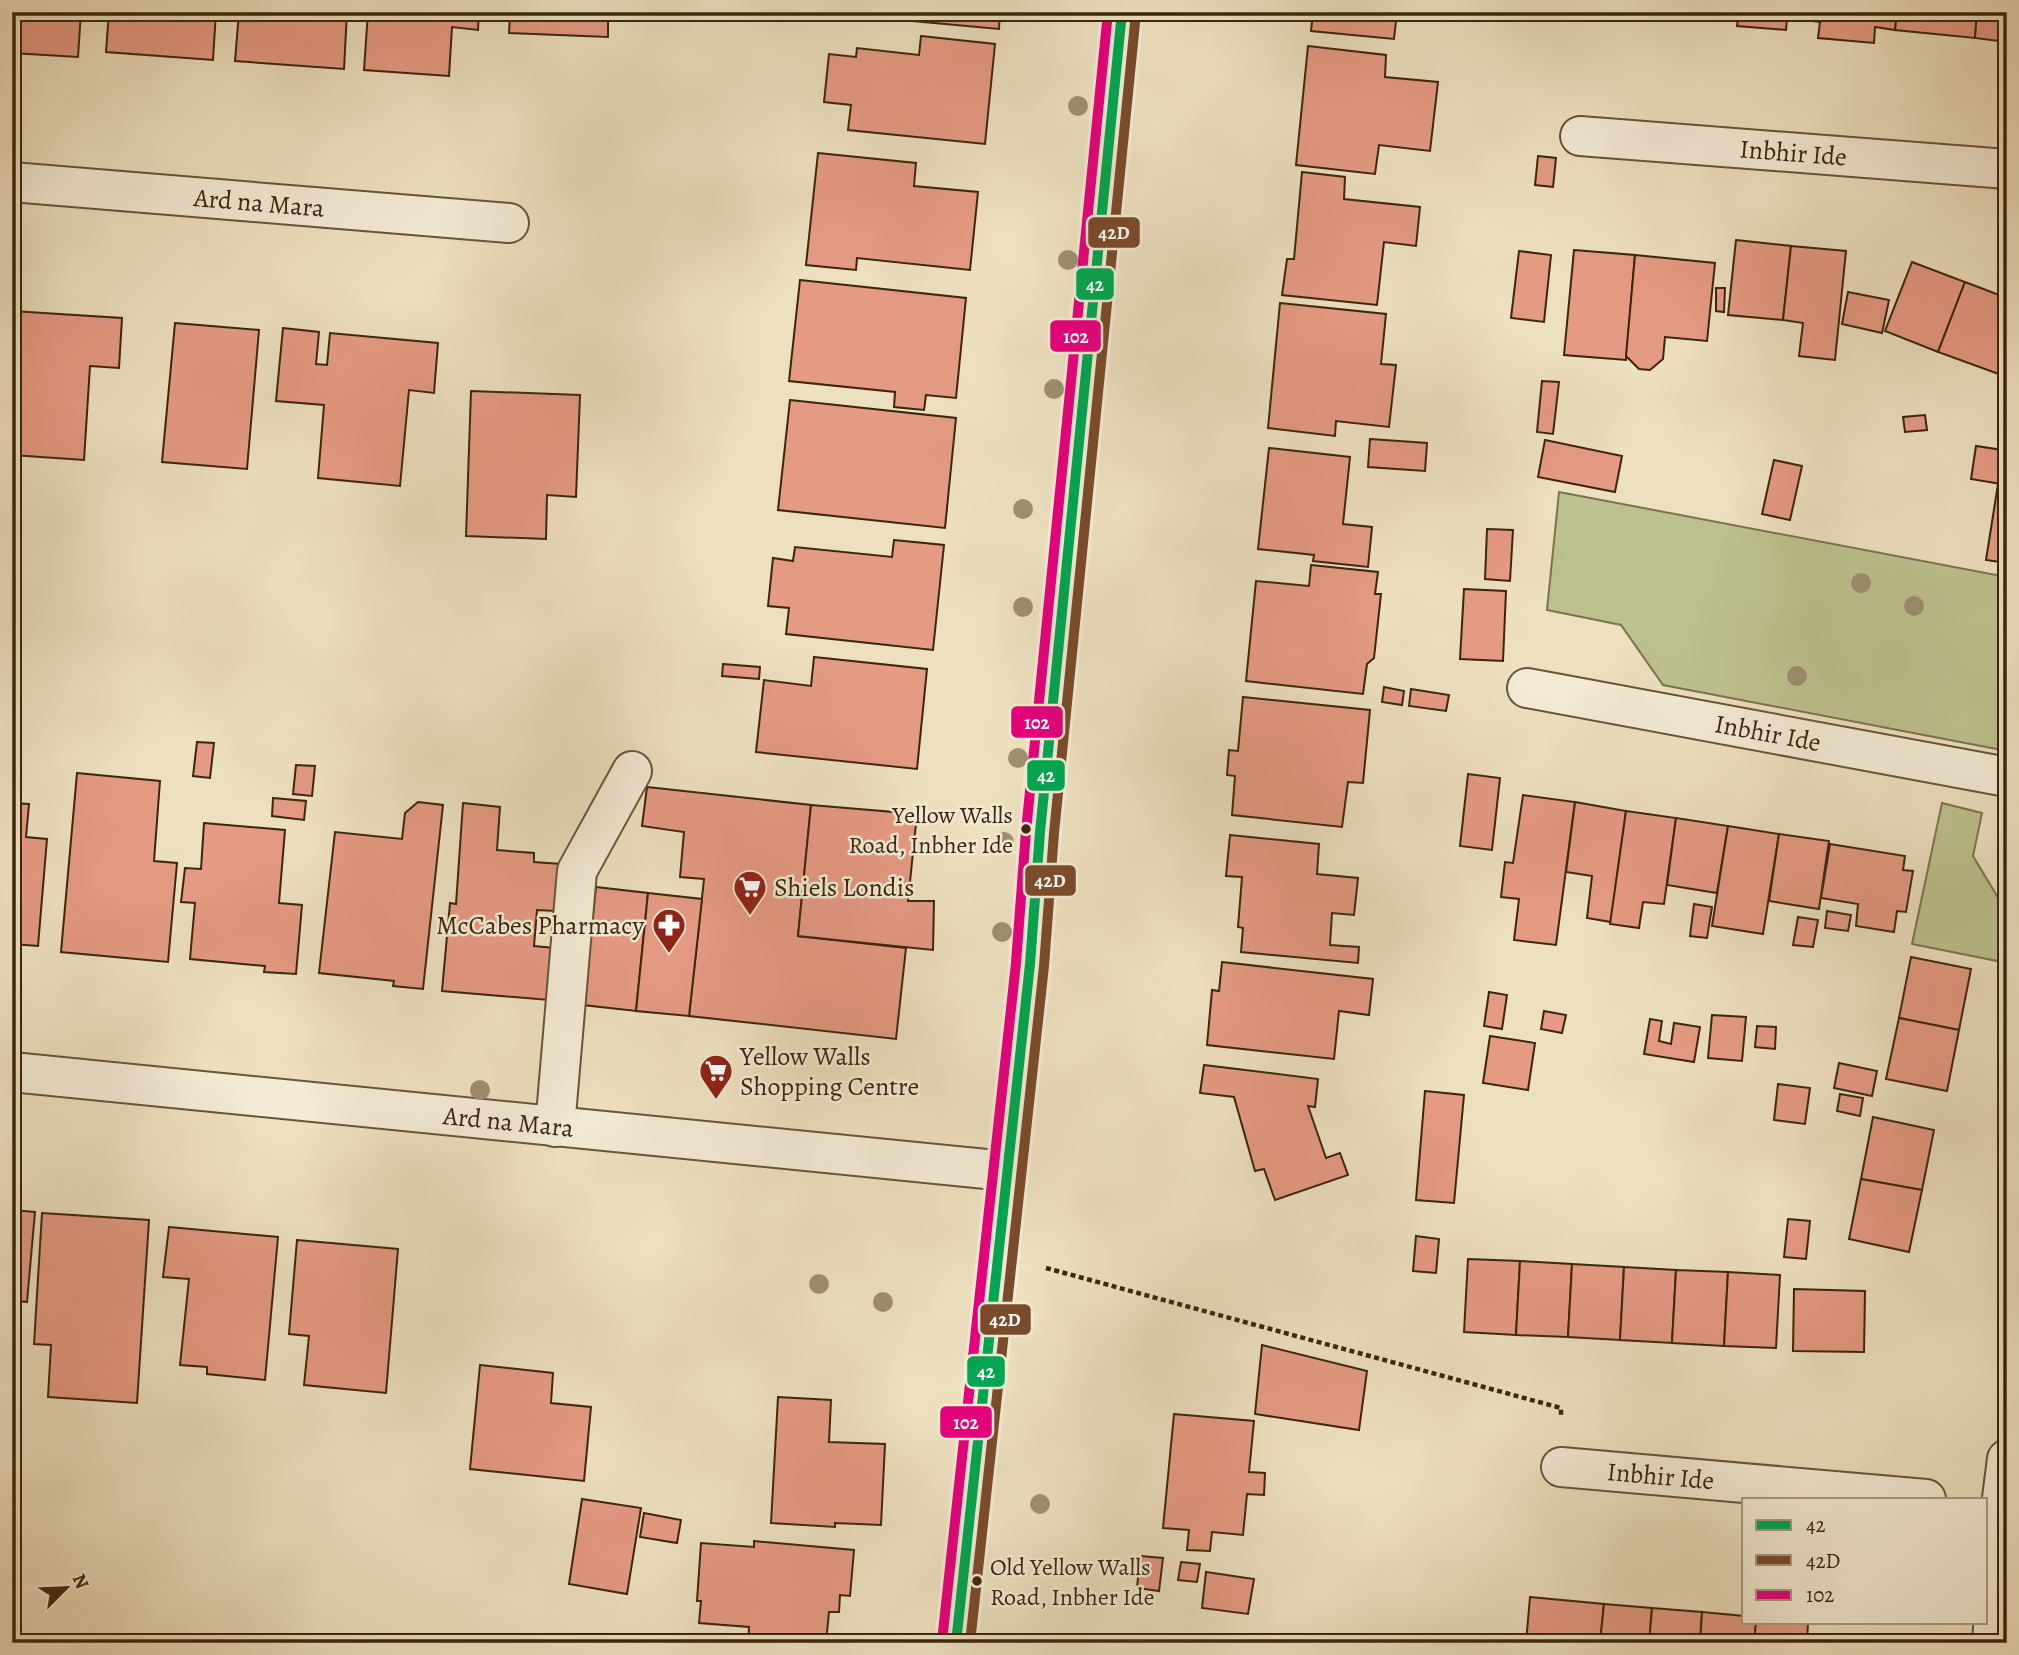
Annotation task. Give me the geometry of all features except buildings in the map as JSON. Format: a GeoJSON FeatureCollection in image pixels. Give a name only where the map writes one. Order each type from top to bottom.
{"type":"FeatureCollection","features":[{"type":"Feature","properties":{"kind":"street"},"geometry":{"type":"LineString","coordinates":[[956,1643],[1030,964],[1040,832],[1122,12]]}},
{"type":"Feature","properties":{"kind":"street","name":"Inbhir Ide"},"geometry":{"type":"LineString","coordinates":[[1580,136],[2007,169]]}},
{"type":"Feature","properties":{"kind":"street","name":"Ard na Mara"},"geometry":{"type":"LineString","coordinates":[[12,181],[509,222]]}},
{"type":"Feature","properties":{"kind":"street","name":"Inbhir Ide"},"geometry":{"type":"LineString","coordinates":[[1527,688],[2007,777]]}},
{"type":"Feature","properties":{"kind":"street"},"geometry":{"type":"LineString","coordinates":[[555,1127],[577,871],[632,771]]}},
{"type":"Feature","properties":{"kind":"street","name":"Ard na Mara"},"geometry":{"type":"LineString","coordinates":[[12,1072],[1006,1171]]}},
{"type":"Feature","properties":{"kind":"street"},"geometry":{"type":"LineString","coordinates":[[1992,1643],[1993,1505],[2007,1459]]}},
{"type":"Feature","properties":{"kind":"street","name":"Inbhir Ide"},"geometry":{"type":"LineString","coordinates":[[1561,1467],[1915,1498]]}},
{"type":"Feature","properties":{"kind":"path"},"geometry":{"type":"LineString","coordinates":[[998,1255],[1561,1408],[1561,1467]]}},
{"type":"Feature","properties":{"kind":"green space"},"geometry":{"type":"Polygon","coordinates":[[[1559,492],[2007,577],[2007,751],[1663,685],[1621,625],[1547,610],[1559,492]]]}},
{"type":"Feature","properties":{"kind":"green space"},"geometry":{"type":"Polygon","coordinates":[[[1942,803],[1982,813],[1973,856],[2006,911],[2002,929],[2007,931],[2007,963],[1912,944],[1942,803]]]}},
{"type":"Feature","properties":{"kind":"transit line","name":"102"},"geometry":{"type":"LineString","coordinates":[[942,1641],[1016,963],[1026,831],[1108,12]]}},
{"type":"Feature","properties":{"kind":"transit line","name":"42"},"geometry":{"type":"LineString","coordinates":[[956,1643],[1030,964],[1040,832],[1122,12]]}},
{"type":"Feature","properties":{"kind":"transit line","name":"42D"},"geometry":{"type":"LineString","coordinates":[[970,1643],[1044,966],[1054,833],[1136,13]]}},
{"type":"Feature","properties":{"kind":"place","name":"Yellow Walls Road, Inbher Ide"},"geometry":{"type":"Point","coordinates":[1026,829]}},
{"type":"Feature","properties":{"kind":"place","name":"Shiels Londis"},"geometry":{"type":"Point","coordinates":[750,917]}},
{"type":"Feature","properties":{"kind":"place","name":"McCabes Pharmacy"},"geometry":{"type":"Point","coordinates":[669,955]}},
{"type":"Feature","properties":{"kind":"place","name":"Yellow Walls Shopping Centre"},"geometry":{"type":"Point","coordinates":[716,1101]}},
{"type":"Feature","properties":{"kind":"place","name":"Old Yellow Walls Road, Inbher Ide"},"geometry":{"type":"Point","coordinates":[977,1581]}}]}
